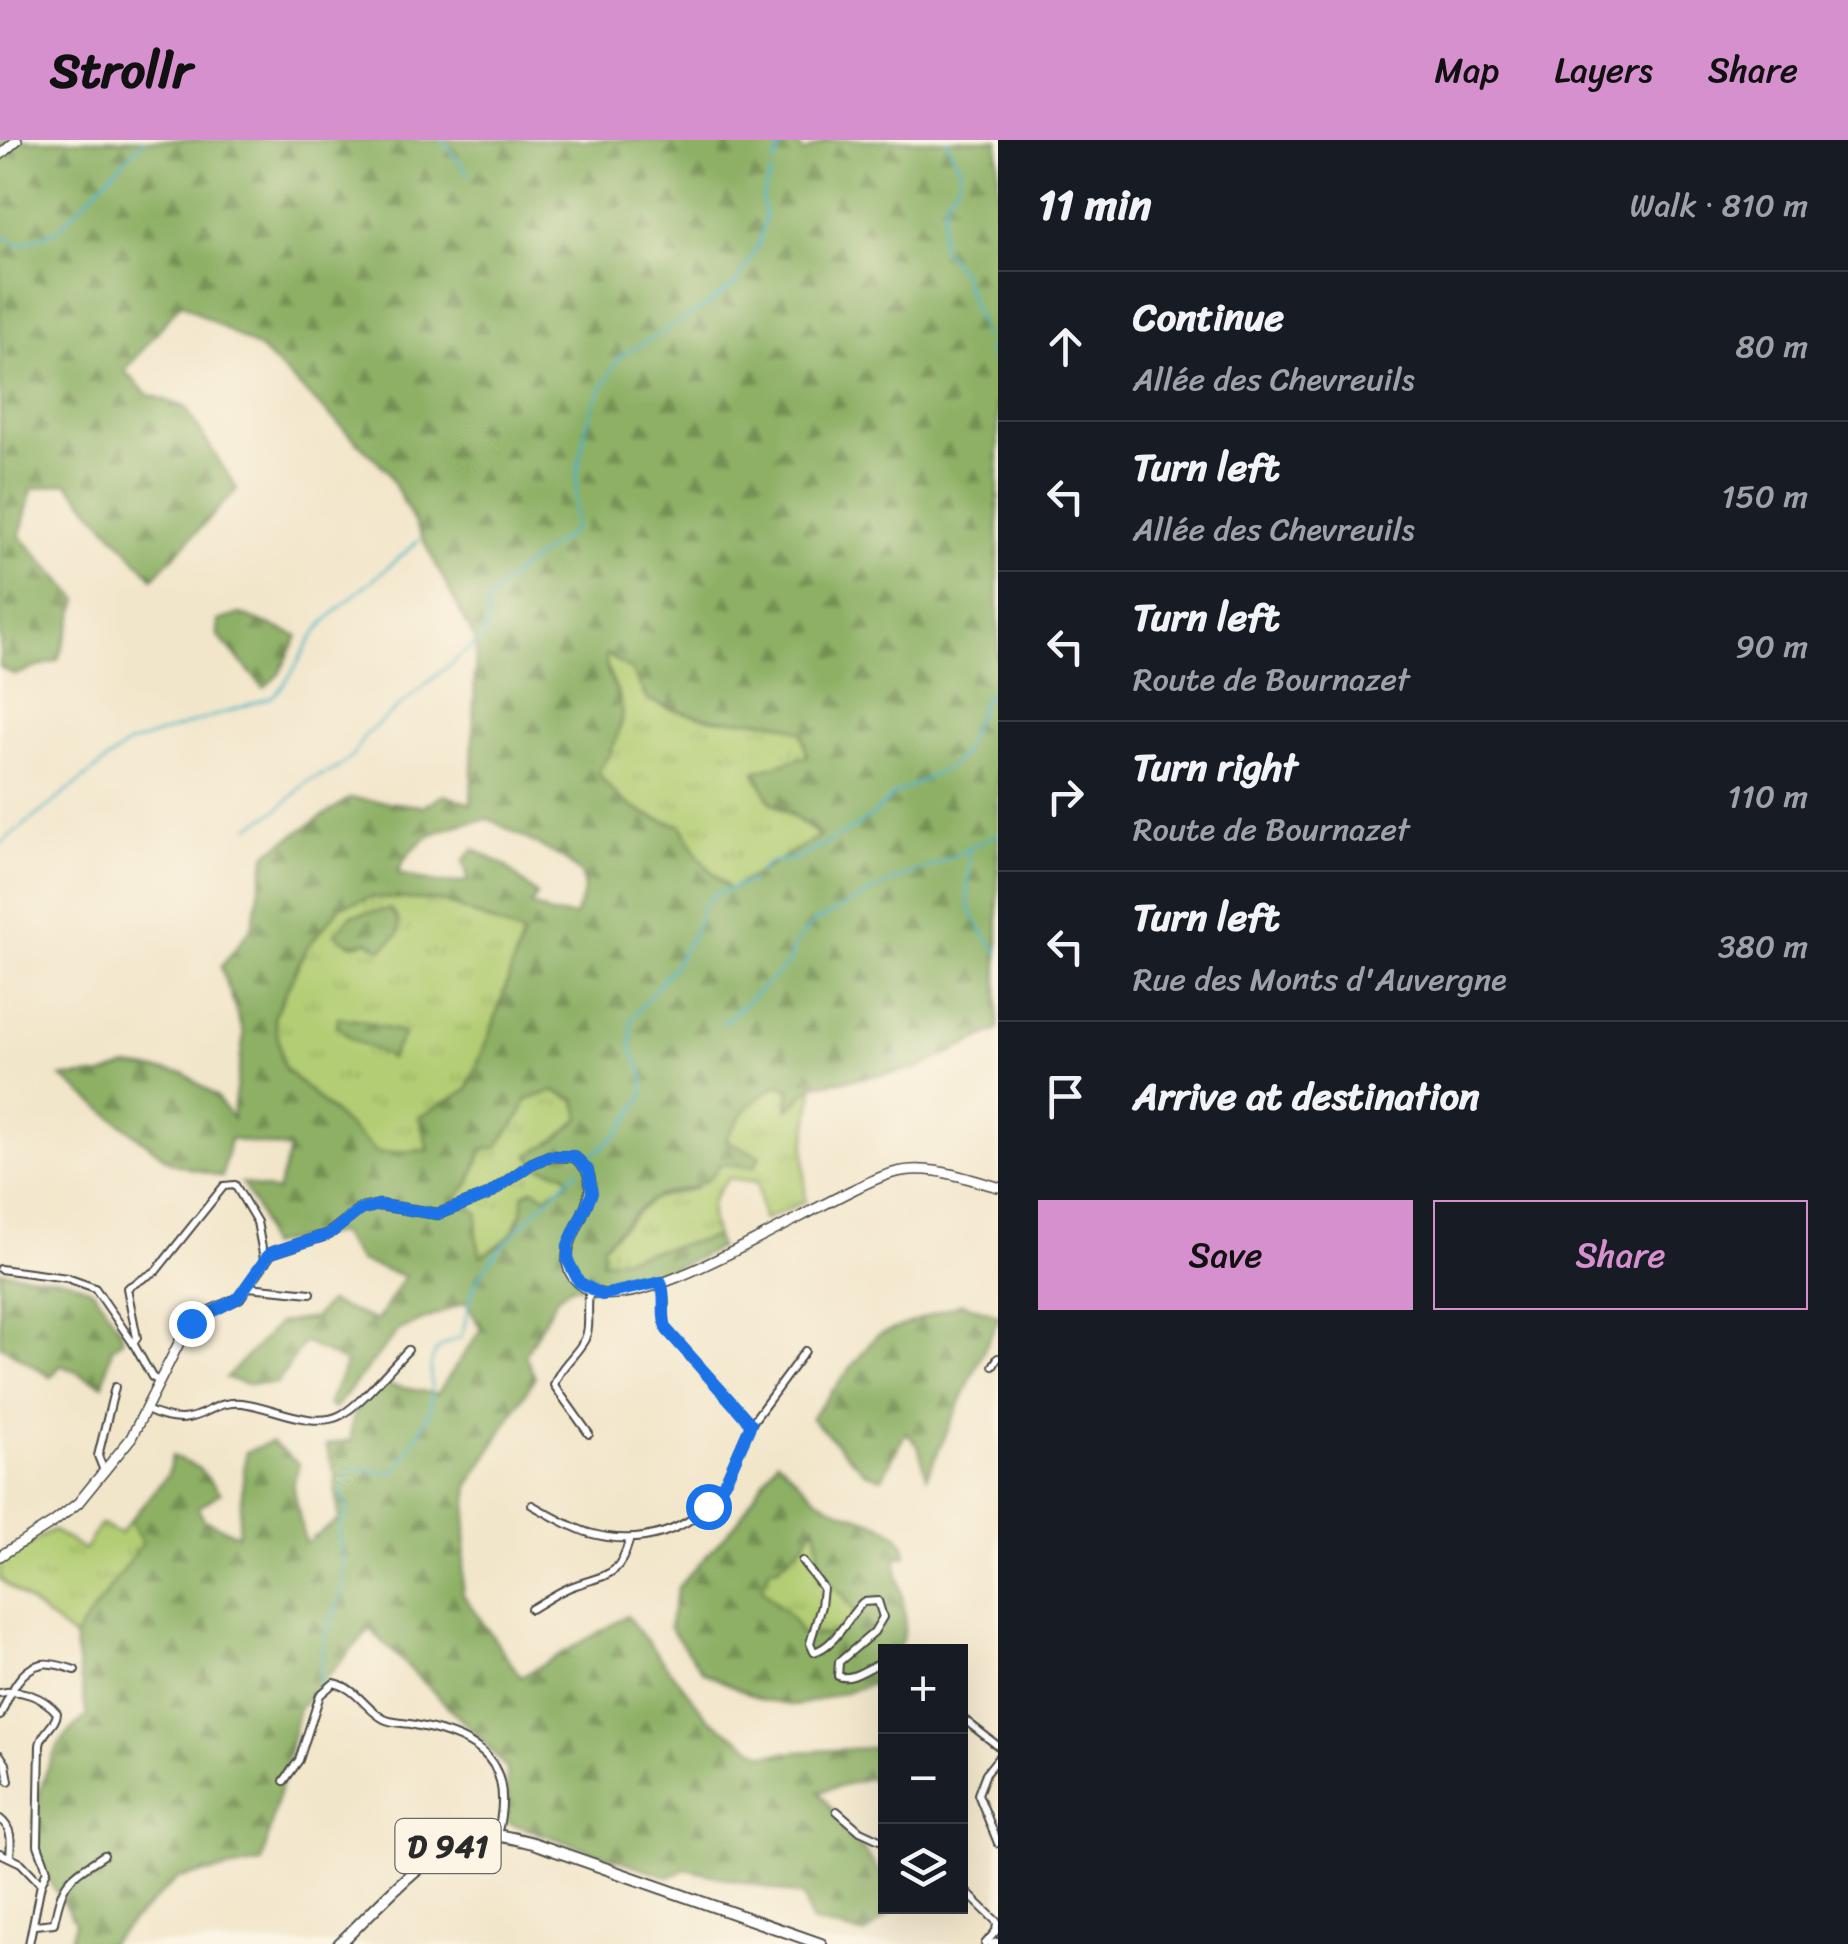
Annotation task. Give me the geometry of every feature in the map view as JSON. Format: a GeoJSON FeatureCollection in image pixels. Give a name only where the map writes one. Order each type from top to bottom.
{"type":"FeatureCollection","features":[{"type":"Feature","properties":{"kind":"main road","name":"D 941"},"geometry":{"type":"LineString","coordinates":[[339,1944],[442,1850],[469,1837],[498,1835],[611,1869],[822,1944]]}},
{"type":"Feature","properties":{"kind":"street"},"geometry":{"type":"LineString","coordinates":[[0,155],[17,140]]}},
{"type":"Feature","properties":{"kind":"street"},"geometry":{"type":"LineString","coordinates":[[0,1556],[78,1503],[104,1472],[131,1438],[191,1323],[238,1298],[264,1258],[282,1247],[329,1234],[360,1210],[379,1205],[438,1214],[488,1195],[531,1164],[563,1154],[582,1162],[588,1170],[592,1193],[572,1234],[568,1261],[579,1282],[590,1291],[610,1294],[661,1282],[726,1255],[894,1172],[933,1170],[998,1187]]}},
{"type":"Feature","properties":{"kind":"street"},"geometry":{"type":"LineString","coordinates":[[133,1342],[137,1338],[136,1323],[127,1288],[149,1278],[224,1186],[231,1183],[241,1192],[253,1213],[264,1258]]}},
{"type":"Feature","properties":{"kind":"street"},"geometry":{"type":"LineString","coordinates":[[0,1269],[88,1284],[104,1298],[152,1376],[160,1382]]}},
{"type":"Feature","properties":{"kind":"street"},"geometry":{"type":"LineString","coordinates":[[661,1282],[667,1330],[751,1424]]}},
{"type":"Feature","properties":{"kind":"street"},"geometry":{"type":"LineString","coordinates":[[248,1287],[311,1293]]}},
{"type":"Feature","properties":{"kind":"street"},"geometry":{"type":"LineString","coordinates":[[589,1434],[554,1385],[558,1372],[588,1330],[590,1291]]}},
{"type":"Feature","properties":{"kind":"street"},"geometry":{"type":"LineString","coordinates":[[146,1410],[182,1420],[237,1402],[299,1416],[332,1418],[347,1411],[408,1350]]}},
{"type":"Feature","properties":{"kind":"street"},"geometry":{"type":"LineString","coordinates":[[532,1505],[587,1533],[629,1540],[672,1530],[708,1506],[727,1478],[751,1424],[805,1350]]}},
{"type":"Feature","properties":{"kind":"street"},"geometry":{"type":"LineString","coordinates":[[992,1366],[998,1358]]}},
{"type":"Feature","properties":{"kind":"street"},"geometry":{"type":"LineString","coordinates":[[104,1472],[98,1456],[115,1387]]}},
{"type":"Feature","properties":{"kind":"street"},"geometry":{"type":"LineString","coordinates":[[532,1609],[564,1590],[609,1575],[620,1566],[629,1540]]}},
{"type":"Feature","properties":{"kind":"street"},"geometry":{"type":"LineString","coordinates":[[802,1561],[823,1588],[810,1643],[814,1652],[839,1634],[863,1602],[878,1601],[882,1617],[874,1632],[839,1662],[838,1676],[844,1679],[878,1665]]}},
{"type":"Feature","properties":{"kind":"street"},"geometry":{"type":"LineString","coordinates":[[0,1694],[44,1662],[76,1670]]}},
{"type":"Feature","properties":{"kind":"street"},"geometry":{"type":"LineString","coordinates":[[284,1781],[299,1760],[320,1696],[334,1684],[344,1686],[381,1718],[453,1736],[479,1748],[501,1774],[503,1795],[498,1835]]}},
{"type":"Feature","properties":{"kind":"street"},"geometry":{"type":"LineString","coordinates":[[0,1716],[10,1690]]}},
{"type":"Feature","properties":{"kind":"street"},"geometry":{"type":"LineString","coordinates":[[10,1690],[41,1698],[57,1714],[41,1736],[40,1744],[38,1846],[48,1870],[41,1884],[30,1944]]}},
{"type":"Feature","properties":{"kind":"street"},"geometry":{"type":"LineString","coordinates":[[968,1723],[998,1746]]}},
{"type":"Feature","properties":{"kind":"street"},"geometry":{"type":"LineString","coordinates":[[0,1755],[9,1781]]}},
{"type":"Feature","properties":{"kind":"street"},"geometry":{"type":"LineString","coordinates":[[998,1758],[986,1773],[978,1794],[998,1842]]}},
{"type":"Feature","properties":{"kind":"street"},"geometry":{"type":"LineString","coordinates":[[837,1811],[860,1831],[878,1839]]}},
{"type":"Feature","properties":{"kind":"street"},"geometry":{"type":"LineString","coordinates":[[0,1819],[8,1825],[12,1837],[10,1858]]}},
{"type":"Feature","properties":{"kind":"street"},"geometry":{"type":"LineString","coordinates":[[0,1853],[21,1863],[41,1884]]}},
{"type":"Feature","properties":{"kind":"street"},"geometry":{"type":"LineString","coordinates":[[35,1925],[54,1924],[60,1891],[67,1880],[104,1855]]}},
{"type":"Feature","properties":{"kind":"street"},"geometry":{"type":"LineString","coordinates":[[968,1895],[997,1922],[991,1943]]}},
{"type":"Feature","properties":{"kind":"green space"},"geometry":{"type":"Polygon","coordinates":[[[0,140],[797,140],[803,153],[828,140],[998,140],[998,1030],[917,1069],[814,1085],[788,1109],[790,1089],[779,1084],[754,1102],[726,1141],[760,1156],[754,1167],[720,1164],[705,1182],[651,1200],[603,1245],[602,1262],[716,1237],[719,1248],[648,1277],[610,1286],[572,1286],[557,1297],[525,1355],[535,1377],[469,1485],[462,1593],[521,1677],[627,1616],[708,1718],[763,1754],[878,1747],[878,1784],[868,1778],[819,1792],[878,1870],[878,1914],[889,1914],[865,1935],[811,1922],[803,1896],[686,1869],[669,1877],[507,1822],[507,1769],[370,1629],[299,1708],[262,1863],[178,1878],[108,1944],[69,1944],[75,1922],[35,1847],[40,1793],[53,1757],[74,1727],[87,1717],[74,1638],[142,1543],[130,1521],[168,1474],[172,1456],[199,1468],[220,1493],[198,1508],[204,1520],[238,1535],[246,1452],[271,1442],[299,1464],[293,1485],[305,1543],[339,1520],[334,1472],[326,1445],[351,1440],[358,1407],[383,1384],[437,1394],[481,1329],[466,1302],[399,1330],[334,1409],[328,1405],[346,1363],[304,1342],[277,1384],[247,1384],[226,1378],[279,1323],[314,1318],[328,1302],[377,1321],[404,1276],[359,1261],[339,1233],[268,1246],[259,1214],[242,1183],[277,1192],[290,1149],[230,1139],[222,1177],[172,1163],[61,1077],[102,1075],[127,1066],[184,1073],[215,1096],[232,1118],[244,1034],[221,967],[252,927],[267,853],[350,798],[422,806],[444,795],[471,804],[476,642],[387,470],[261,350],[181,303],[125,371],[147,394],[185,407],[237,489],[153,578],[67,483],[32,489],[20,536],[79,600],[58,660],[15,675],[0,667],[0,140]],[[606,654],[608,673],[620,702],[621,721],[598,772],[623,801],[656,818],[681,825],[700,859],[729,890],[820,836],[771,802],[755,772],[807,756],[802,733],[769,721],[716,719],[664,706],[647,699],[632,671],[606,654]],[[489,819],[448,828],[423,841],[404,860],[398,873],[442,883],[469,880],[463,861],[474,849],[504,865],[537,895],[531,905],[550,914],[575,916],[584,892],[582,875],[564,859],[489,819]],[[372,897],[341,906],[305,950],[274,1017],[284,1068],[377,1153],[429,1150],[419,1117],[467,1090],[523,935],[443,901],[372,897]],[[554,1091],[526,1100],[498,1147],[482,1150],[471,1181],[456,1199],[478,1213],[476,1235],[481,1256],[513,1232],[521,1215],[523,1194],[534,1189],[545,1196],[569,1182],[565,1173],[539,1167],[529,1155],[557,1139],[580,1118],[576,1100],[554,1091]]]}},
{"type":"Feature","properties":{"kind":"green space"},"geometry":{"type":"Polygon","coordinates":[[[240,614],[298,636],[279,674],[264,688],[218,636],[218,621],[240,614]]]}},
{"type":"Feature","properties":{"kind":"green space"},"geometry":{"type":"Polygon","coordinates":[[[605,654],[632,671],[647,699],[670,709],[717,719],[777,720],[802,733],[808,756],[755,772],[771,802],[820,836],[730,890],[700,859],[681,825],[656,818],[623,801],[598,772],[616,741],[621,715],[620,699],[605,654]]]}},
{"type":"Feature","properties":{"kind":"green space"},"geometry":{"type":"Polygon","coordinates":[[[372,897],[442,901],[523,935],[467,1090],[419,1117],[429,1150],[377,1153],[284,1068],[274,1017],[305,950],[341,906],[372,897]]]}},
{"type":"Feature","properties":{"kind":"green space"},"geometry":{"type":"Polygon","coordinates":[[[390,909],[398,919],[399,934],[382,949],[367,941],[350,944],[335,934],[352,915],[390,909]]]}},
{"type":"Feature","properties":{"kind":"green space"},"geometry":{"type":"Polygon","coordinates":[[[338,1017],[404,1034],[390,1059],[350,1038],[337,1025],[338,1017]]]}},
{"type":"Feature","properties":{"kind":"green space"},"geometry":{"type":"Polygon","coordinates":[[[779,1084],[790,1089],[788,1107],[814,1085],[805,1146],[805,1202],[763,1220],[757,1182],[729,1178],[711,1205],[716,1237],[602,1263],[603,1245],[653,1198],[694,1189],[720,1164],[754,1167],[760,1156],[726,1141],[748,1108],[779,1084]]]}},
{"type":"Feature","properties":{"kind":"green space"},"geometry":{"type":"Polygon","coordinates":[[[554,1091],[576,1100],[581,1118],[557,1139],[529,1155],[539,1167],[565,1173],[570,1182],[524,1208],[507,1243],[480,1257],[477,1213],[455,1199],[471,1181],[482,1150],[498,1147],[526,1100],[554,1091]]]}},
{"type":"Feature","properties":{"kind":"green space"},"geometry":{"type":"Polygon","coordinates":[[[0,1271],[68,1280],[93,1290],[123,1339],[112,1348],[103,1385],[61,1365],[51,1377],[0,1345],[0,1271]]]}},
{"type":"Feature","properties":{"kind":"green space"},"geometry":{"type":"Polygon","coordinates":[[[961,1303],[998,1315],[998,1319],[927,1476],[918,1446],[906,1432],[882,1478],[864,1472],[811,1418],[876,1336],[961,1303]]]}},
{"type":"Feature","properties":{"kind":"green space"},"geometry":{"type":"Polygon","coordinates":[[[777,1460],[825,1503],[878,1523],[897,1535],[906,1556],[896,1558],[905,1617],[902,1640],[900,1644],[878,1644],[878,1676],[873,1684],[796,1706],[761,1700],[703,1672],[669,1627],[678,1587],[738,1521],[777,1460]],[[815,1525],[804,1543],[778,1567],[770,1568],[762,1587],[794,1620],[801,1635],[827,1635],[855,1621],[851,1605],[823,1574],[815,1525]]]}},
{"type":"Feature","properties":{"kind":"green space"},"geometry":{"type":"Polygon","coordinates":[[[130,1521],[143,1542],[74,1638],[0,1579],[0,1563],[52,1530],[85,1550],[100,1524],[120,1534],[130,1521]]]}},
{"type":"Feature","properties":{"kind":"green space"},"geometry":{"type":"Polygon","coordinates":[[[814,1524],[820,1567],[847,1599],[855,1621],[827,1635],[801,1635],[794,1620],[762,1587],[770,1567],[778,1567],[804,1543],[814,1524]]]}},
{"type":"Feature","properties":{"kind":"waterway"},"geometry":{"type":"LineString","coordinates":[[0,240],[6,237],[19,245],[57,230],[144,140]]}},
{"type":"Feature","properties":{"kind":"waterway"},"geometry":{"type":"LineString","coordinates":[[442,140],[469,175]]}},
{"type":"Feature","properties":{"kind":"waterway"},"geometry":{"type":"LineString","coordinates":[[774,165],[783,140]]}},
{"type":"Feature","properties":{"kind":"waterway"},"geometry":{"type":"LineString","coordinates":[[946,140],[961,170],[945,201],[940,246],[961,272],[984,338]]}},
{"type":"Feature","properties":{"kind":"waterway"},"geometry":{"type":"LineString","coordinates":[[249,827],[278,810],[307,782],[352,757],[365,735],[483,637],[489,621],[486,607],[504,583],[574,530],[577,474],[584,437],[593,405],[619,357],[705,307],[735,284],[759,244],[765,217],[762,199],[771,174]]}},
{"type":"Feature","properties":{"kind":"waterway"},"geometry":{"type":"LineString","coordinates":[[987,348],[998,370]]}},
{"type":"Feature","properties":{"kind":"waterway"},"geometry":{"type":"LineString","coordinates":[[0,844],[128,744],[272,697],[325,622],[419,540]]}},
{"type":"Feature","properties":{"kind":"waterway"},"geometry":{"type":"LineString","coordinates":[[757,872],[770,862],[795,859],[826,844],[871,817],[893,795],[949,767],[962,755],[984,698],[998,687]]}},
{"type":"Feature","properties":{"kind":"waterway"},"geometry":{"type":"LineString","coordinates":[[723,1023],[789,963],[795,944],[814,922],[998,834]]}},
{"type":"Feature","properties":{"kind":"waterway"},"geometry":{"type":"LineString","coordinates":[[969,849],[969,904],[998,952]]}},
{"type":"Feature","properties":{"kind":"waterway"},"geometry":{"type":"LineString","coordinates":[[588,1159],[620,1132],[644,1095],[643,1074],[631,1047],[632,1018],[675,964],[712,896],[751,881]]}},
{"type":"Feature","properties":{"kind":"waterway"},"geometry":{"type":"LineString","coordinates":[[319,1684],[325,1637],[343,1585],[339,1537],[348,1508],[342,1493],[345,1480],[351,1470],[396,1471],[428,1415],[433,1357],[447,1343],[461,1337],[472,1292],[483,1270],[522,1224],[579,1169]]}},
{"type":"Feature","properties":{"kind":"route"},"geometry":{"type":"LineString","coordinates":[[191,1323],[244,1293],[270,1253],[329,1234],[360,1210],[379,1205],[438,1214],[488,1195],[549,1156],[574,1156],[588,1170],[592,1193],[568,1245],[572,1272],[590,1291],[602,1295],[661,1282],[667,1330],[751,1424],[727,1478],[708,1506]]}}]}
